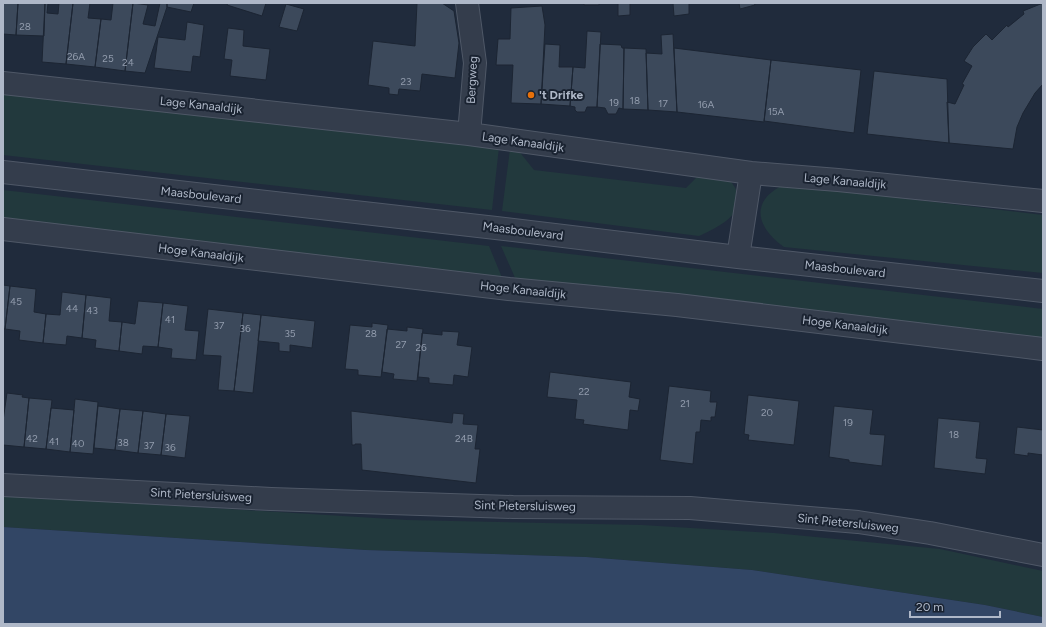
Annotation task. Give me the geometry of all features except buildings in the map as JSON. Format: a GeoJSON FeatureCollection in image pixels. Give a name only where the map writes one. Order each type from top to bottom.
{"type":"FeatureCollection","features":[{"type":"Feature","properties":{"kind":"street","name":"Bergweg"},"geometry":{"type":"LineString","coordinates":[[467,3],[475,63],[468,134]]}},
{"type":"Feature","properties":{"kind":"street","name":"Lage Kanaaldijk"},"geometry":{"type":"LineString","coordinates":[[3,83],[468,134],[751,173],[838,180],[1043,201]]}},
{"type":"Feature","properties":{"kind":"street","name":"Maasboulevard"},"geometry":{"type":"LineString","coordinates":[[3,172],[1043,291]]}},
{"type":"Feature","properties":{"kind":"street"},"geometry":{"type":"LineString","coordinates":[[738,257],[751,173]]}},
{"type":"Feature","properties":{"kind":"street","name":"Hoge Kanaaldijk"},"geometry":{"type":"LineString","coordinates":[[3,229],[494,287],[676,305],[1043,349]]}},
{"type":"Feature","properties":{"kind":"street","name":"Sint Pietersluisweg"},"geometry":{"type":"LineString","coordinates":[[3,485],[271,499],[513,507],[690,508],[858,522],[930,533],[1043,555]]}},
{"type":"Feature","properties":{"kind":"green space"},"geometry":{"type":"Polygon","coordinates":[[[3,94],[499,147],[492,210],[3,155],[3,94]]]}},
{"type":"Feature","properties":{"kind":"green space"},"geometry":{"type":"Polygon","coordinates":[[[510,149],[518,150],[534,170],[686,188],[701,173],[725,179],[732,183],[739,200],[737,207],[728,220],[699,236],[502,211],[510,149]]]}},
{"type":"Feature","properties":{"kind":"green space"},"geometry":{"type":"Polygon","coordinates":[[[783,185],[1043,215],[1043,273],[784,247],[768,232],[763,224],[761,215],[761,207],[765,199],[772,192],[783,185]]]}},
{"type":"Feature","properties":{"kind":"green space"},"geometry":{"type":"Polygon","coordinates":[[[3,190],[489,246],[503,280],[3,223],[3,190]]]}},
{"type":"Feature","properties":{"kind":"green space"},"geometry":{"type":"Polygon","coordinates":[[[501,246],[1043,309],[1043,338],[516,280],[501,246]]]}},
{"type":"Feature","properties":{"kind":"green space"},"geometry":{"type":"Polygon","coordinates":[[[3,495],[407,520],[642,525],[774,533],[940,549],[1043,571],[1043,617],[985,605],[752,570],[586,557],[366,550],[3,527],[3,495]]]}},
{"type":"Feature","properties":{"kind":"water"},"geometry":{"type":"Polygon","coordinates":[[[3,527],[366,550],[586,557],[752,570],[985,605],[1043,617],[1043,624],[3,624],[3,527]]]}},
{"type":"Feature","properties":{"kind":"place","name":"'t Drifke"},"geometry":{"type":"Point","coordinates":[531,95]}}]}
